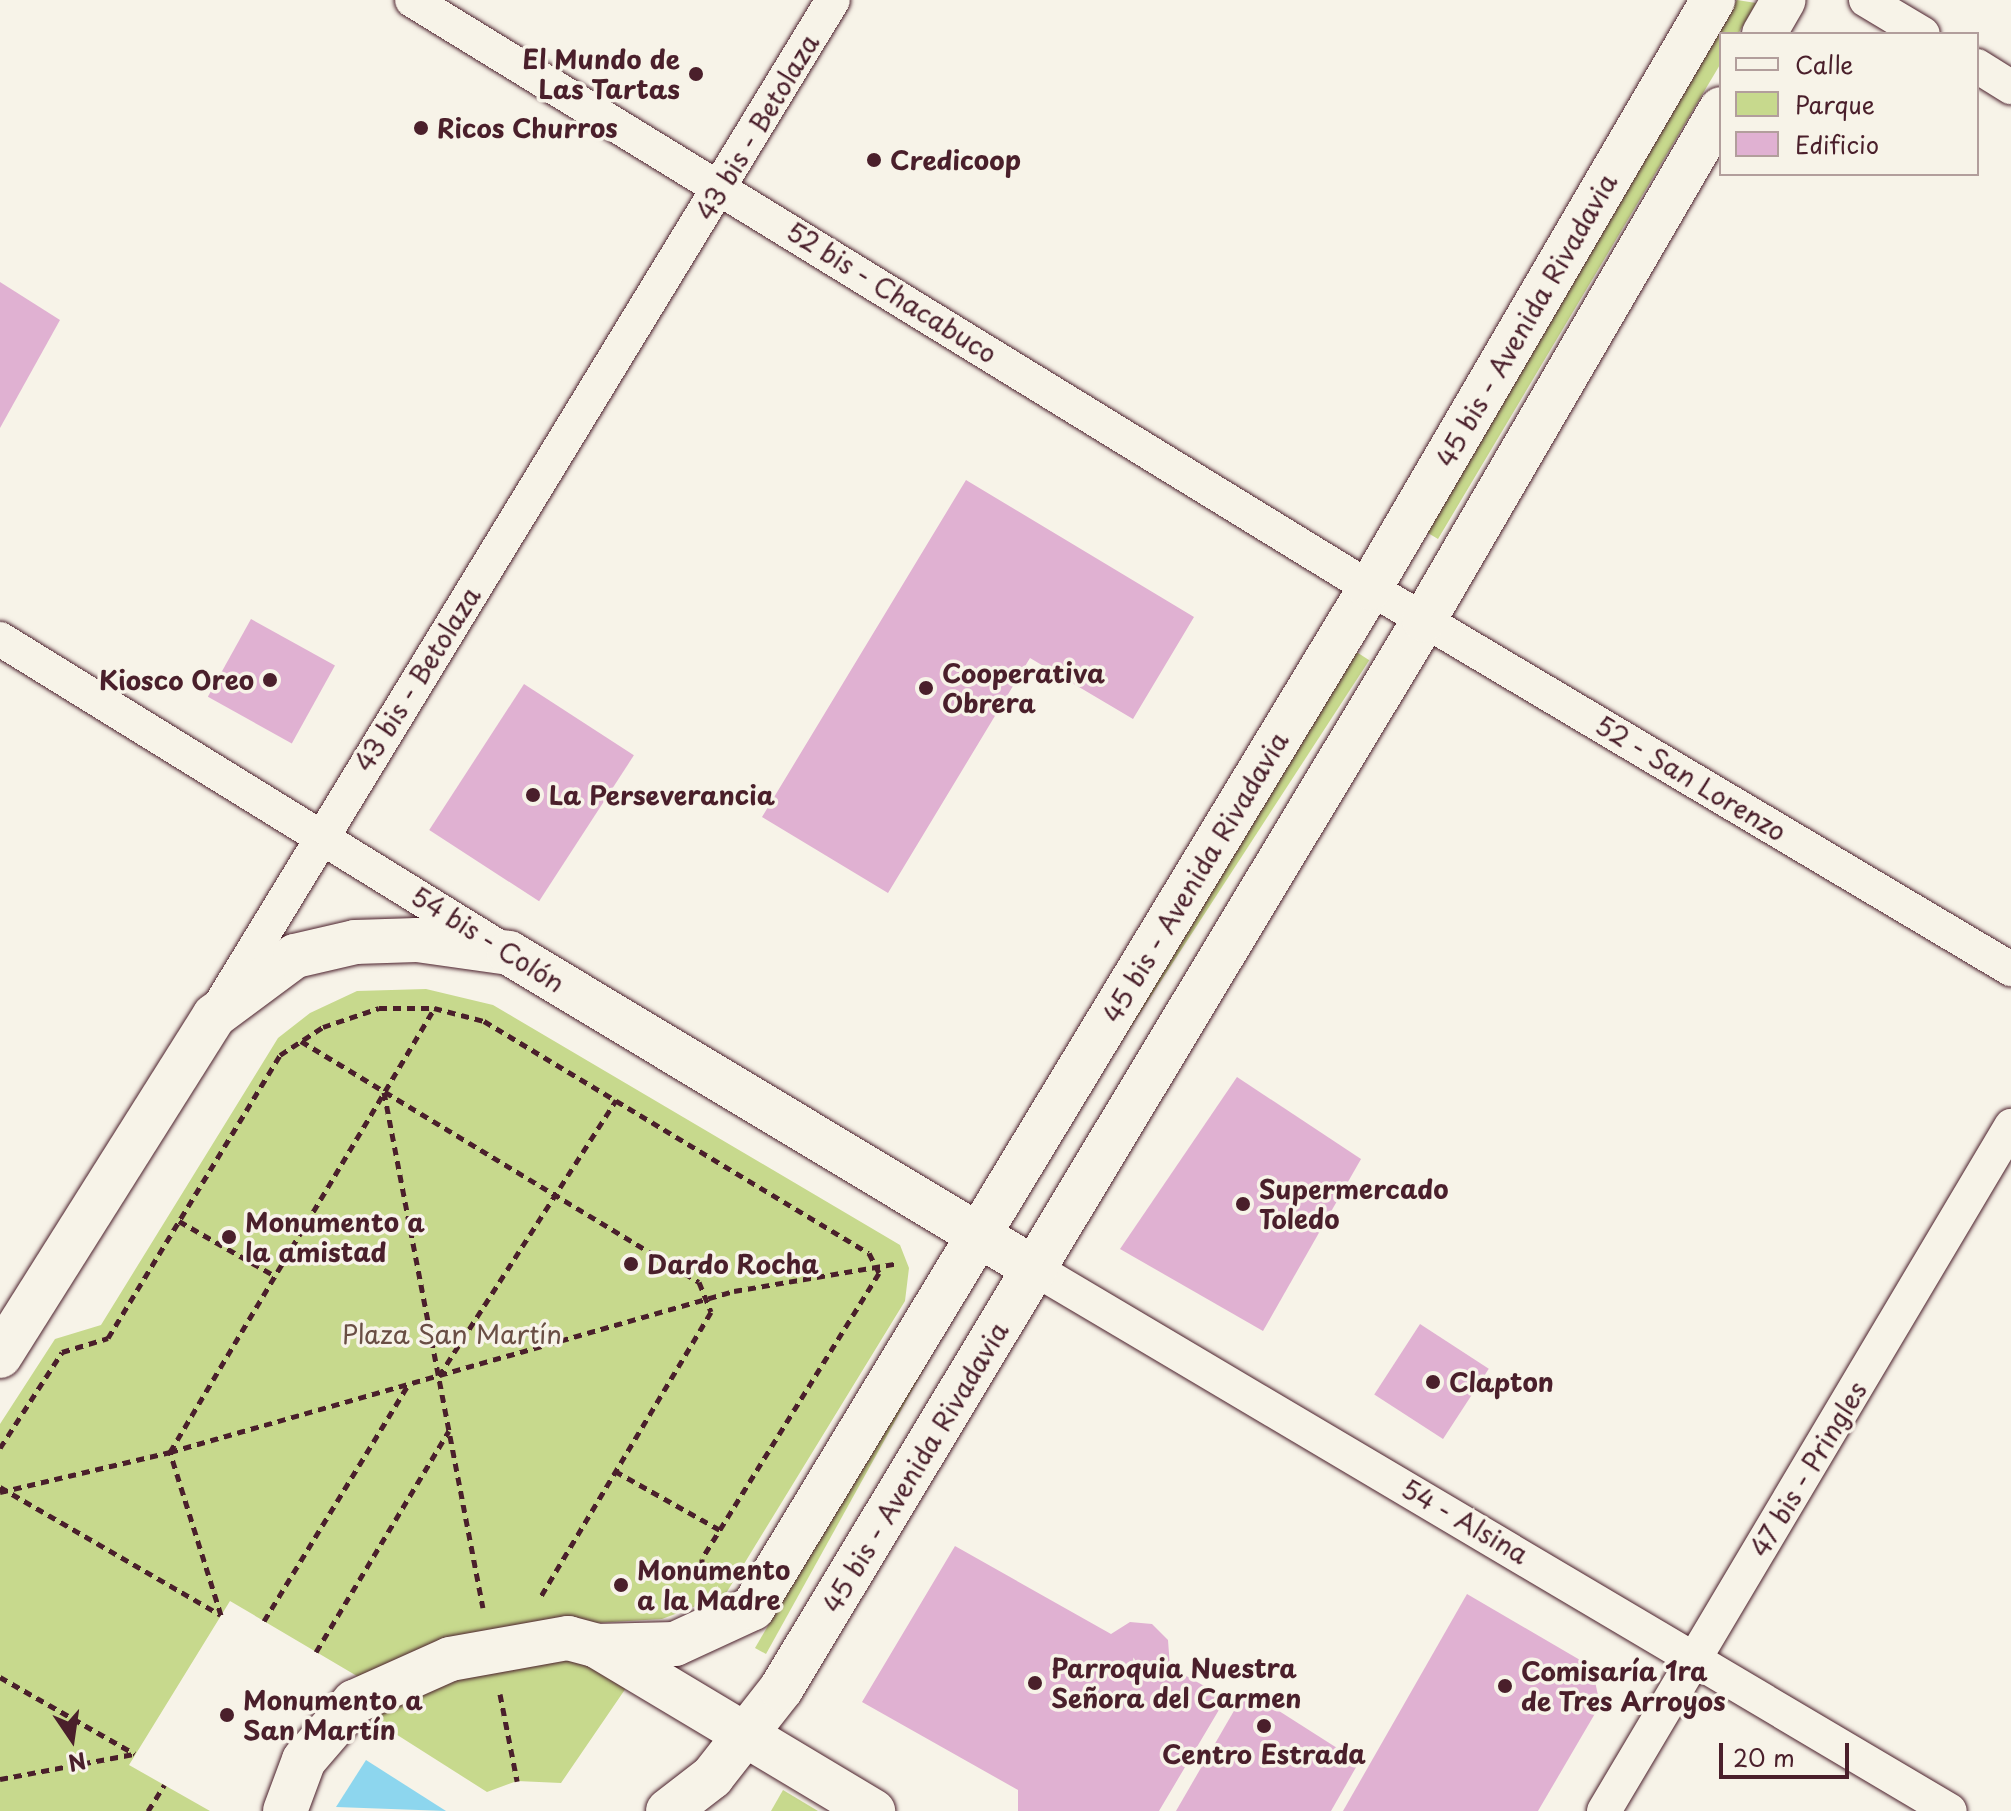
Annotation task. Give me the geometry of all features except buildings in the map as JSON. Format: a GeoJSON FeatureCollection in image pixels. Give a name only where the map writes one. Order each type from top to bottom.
{"type":"FeatureCollection","features":[{"type":"Feature","properties":{"kind":"main road","name":"45 bis - Avenida Rivadavia"},"geometry":{"type":"LineString","coordinates":[[597,1646],[675,1644],[753,1608],[1370,588],[1713,0]]}},
{"type":"Feature","properties":{"kind":"main road"},"geometry":{"type":"LineString","coordinates":[[1765,32],[1784,0]]}},
{"type":"Feature","properties":{"kind":"main road","name":"45 bis - Avenida Rivadavia"},"geometry":{"type":"LineString","coordinates":[[668,1811],[712,1777],[741,1732],[781,1689],[1424,620],[1719,112]]}},
{"type":"Feature","properties":{"kind":"main road"},"geometry":{"type":"LineString","coordinates":[[214,1016],[295,956],[355,942],[417,940],[509,953]]}},
{"type":"Feature","properties":{"kind":"main road","name":"54 bis - Colón"},"geometry":{"type":"LineString","coordinates":[[509,953],[977,1237]]}},
{"type":"Feature","properties":{"kind":"main road","name":"43 bis - Betolaza"},"geometry":{"type":"LineString","coordinates":[[0,1356],[214,1016]]}},
{"type":"Feature","properties":{"kind":"main road","name":"54 - Alsina"},"geometry":{"type":"LineString","coordinates":[[977,1237],[1035,1269]]}},
{"type":"Feature","properties":{"kind":"main road"},"geometry":{"type":"LineString","coordinates":[[285,1811],[304,1760],[333,1718],[388,1682],[520,1643],[568,1638],[597,1646],[873,1811]]}},
{"type":"Feature","properties":{"kind":"street","name":"52 bis - Chacabuco"},"geometry":{"type":"LineString","coordinates":[[412,0],[723,187],[1370,588]]}},
{"type":"Feature","properties":{"kind":"street","name":"43 bis - Betolaza"},"geometry":{"type":"LineString","coordinates":[[214,1016],[320,834],[723,187],[833,0]]}},
{"type":"Feature","properties":{"kind":"street"},"geometry":{"type":"LineString","coordinates":[[1866,0],[1920,32]]}},
{"type":"Feature","properties":{"kind":"street"},"geometry":{"type":"LineString","coordinates":[[1979,67],[2011,87]]}},
{"type":"Feature","properties":{"kind":"street","name":"52 - San Lorenzo"},"geometry":{"type":"LineString","coordinates":[[1370,588],[2011,969]]}},
{"type":"Feature","properties":{"kind":"street","name":"54 bis - Colón"},"geometry":{"type":"LineString","coordinates":[[0,639],[509,953]]}},
{"type":"Feature","properties":{"kind":"street","name":"47 bis - Pringles"},"geometry":{"type":"LineString","coordinates":[[1604,1811],[2011,1126]]}},
{"type":"Feature","properties":{"kind":"street","name":"54 - Alsina"},"geometry":{"type":"LineString","coordinates":[[1035,1269],[1697,1657],[1950,1811]]}},
{"type":"Feature","properties":{"kind":"path"},"geometry":{"type":"LineString","coordinates":[[0,1448],[62,1352],[108,1338],[280,1055],[301,1041],[379,1008],[434,1008],[484,1021],[869,1253],[879,1273],[702,1559],[702,1589],[691,1598]]}},
{"type":"Feature","properties":{"kind":"path"},"geometry":{"type":"LineString","coordinates":[[2,1490],[221,1615],[170,1452],[434,1008]]}},
{"type":"Feature","properties":{"kind":"path"},"geometry":{"type":"LineString","coordinates":[[301,1041],[699,1282],[711,1312],[536,1603]]}},
{"type":"Feature","properties":{"kind":"path"},"geometry":{"type":"LineString","coordinates":[[384,1092],[486,1625]]}},
{"type":"Feature","properties":{"kind":"path"},"geometry":{"type":"LineString","coordinates":[[439,1377],[616,1100]]}},
{"type":"Feature","properties":{"kind":"path"},"geometry":{"type":"LineString","coordinates":[[179,1221],[275,1276]]}},
{"type":"Feature","properties":{"kind":"path"},"geometry":{"type":"LineString","coordinates":[[2,1490],[170,1452],[705,1299],[875,1264],[899,1263]]}},
{"type":"Feature","properties":{"kind":"path"},"geometry":{"type":"LineString","coordinates":[[264,1621],[409,1383]]}},
{"type":"Feature","properties":{"kind":"path"},"geometry":{"type":"LineString","coordinates":[[316,1652],[449,1431]]}},
{"type":"Feature","properties":{"kind":"path"},"geometry":{"type":"LineString","coordinates":[[615,1471],[720,1530]]}},
{"type":"Feature","properties":{"kind":"path"},"geometry":{"type":"LineString","coordinates":[[0,1677],[135,1754],[0,1779]]}},
{"type":"Feature","properties":{"kind":"path"},"geometry":{"type":"LineString","coordinates":[[497,1677],[517,1781]]}},
{"type":"Feature","properties":{"kind":"path"},"geometry":{"type":"LineString","coordinates":[[148,1811],[164,1785]]}},
{"type":"Feature","properties":{"kind":"green space"},"geometry":{"type":"Polygon","coordinates":[[[1737,0],[1756,3],[1739,32],[1719,32],[1719,66],[1438,539],[1423,530],[1737,0]]]}},
{"type":"Feature","properties":{"kind":"green space"},"geometry":{"type":"Polygon","coordinates":[[[1355,651],[1369,660],[1030,1183],[1016,1173],[1355,651]]]}},
{"type":"Feature","properties":{"kind":"green space","name":"Plaza San Martín"},"geometry":{"type":"Polygon","coordinates":[[[426,989],[493,1005],[900,1245],[909,1268],[905,1301],[725,1595],[662,1619],[529,1627],[362,1679],[230,1601],[129,1765],[210,1811],[0,1811],[0,1424],[55,1339],[101,1325],[278,1038],[310,1013],[357,991],[426,989]]]}},
{"type":"Feature","properties":{"kind":"green space"},"geometry":{"type":"Polygon","coordinates":[[[946,1320],[950,1322],[766,1654],[755,1648],[946,1320]]]}},
{"type":"Feature","properties":{"kind":"green space"},"geometry":{"type":"Polygon","coordinates":[[[554,1657],[586,1664],[626,1688],[561,1783],[517,1781],[487,1792],[369,1717],[459,1672],[554,1657]]]}},
{"type":"Feature","properties":{"kind":"green space"},"geometry":{"type":"Polygon","coordinates":[[[783,1790],[818,1811],[771,1811],[783,1790]]]}},
{"type":"Feature","properties":{"kind":"water"},"geometry":{"type":"Polygon","coordinates":[[[366,1760],[446,1811],[336,1807],[366,1760]]]}},
{"type":"Feature","properties":{"kind":"place","name":"El Mundo de Las Tartas"},"geometry":{"type":"Point","coordinates":[696,74]}},
{"type":"Feature","properties":{"kind":"place","name":"Ricos Churros"},"geometry":{"type":"Point","coordinates":[421,128]}},
{"type":"Feature","properties":{"kind":"place","name":"Credicoop"},"geometry":{"type":"Point","coordinates":[874,160]}},
{"type":"Feature","properties":{"kind":"place","name":"Kiosco Oreo"},"geometry":{"type":"Point","coordinates":[270,680]}},
{"type":"Feature","properties":{"kind":"place","name":"Cooperativa Obrera"},"geometry":{"type":"Point","coordinates":[926,688]}},
{"type":"Feature","properties":{"kind":"place","name":"La Perseverancia"},"geometry":{"type":"Point","coordinates":[533,795]}},
{"type":"Feature","properties":{"kind":"place","name":"Supermercado Toledo"},"geometry":{"type":"Point","coordinates":[1243,1204]}},
{"type":"Feature","properties":{"kind":"place","name":"Monumento a la amistad"},"geometry":{"type":"Point","coordinates":[229,1237]}},
{"type":"Feature","properties":{"kind":"place","name":"Dardo Rocha"},"geometry":{"type":"Point","coordinates":[631,1264]}},
{"type":"Feature","properties":{"kind":"place","name":"Clapton"},"geometry":{"type":"Point","coordinates":[1433,1382]}},
{"type":"Feature","properties":{"kind":"place","name":"Monumento a la Madre"},"geometry":{"type":"Point","coordinates":[621,1585]}},
{"type":"Feature","properties":{"kind":"place","name":"Parroquia Nuestra Señora del Carmen"},"geometry":{"type":"Point","coordinates":[1035,1683]}},
{"type":"Feature","properties":{"kind":"place","name":"Comisaría 1ra de Tres Arroyos"},"geometry":{"type":"Point","coordinates":[1505,1686]}},
{"type":"Feature","properties":{"kind":"place","name":"Monumento a San Martín"},"geometry":{"type":"Point","coordinates":[227,1715]}},
{"type":"Feature","properties":{"kind":"place","name":"Centro Estrada"},"geometry":{"type":"Point","coordinates":[1264,1726]}}]}
